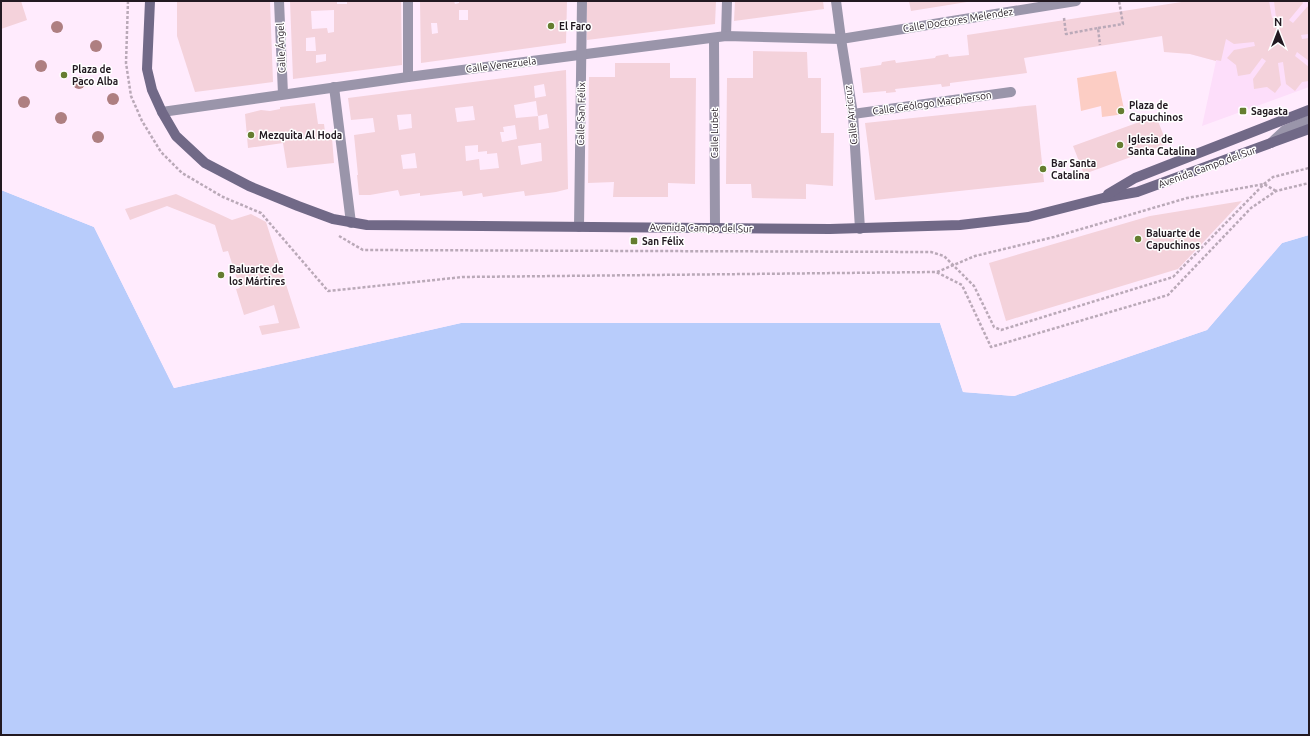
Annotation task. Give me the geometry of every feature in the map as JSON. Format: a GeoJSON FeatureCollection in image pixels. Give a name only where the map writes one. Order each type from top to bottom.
{"type":"FeatureCollection","features":[{"type":"Feature","properties":{"kind":"street","name":"Avenida Campo del Sur"},"geometry":{"type":"LineString","coordinates":[[150,1],[147,69],[152,90],[162,112],[176,136],[205,162],[249,186],[332,219],[367,225],[860,229],[960,226],[1028,217],[1103,198],[1137,192],[1309,129]]}},
{"type":"Feature","properties":{"kind":"street","name":"Calle Ángel"},"geometry":{"type":"LineString","coordinates":[[279,1],[283,94]]}},
{"type":"Feature","properties":{"kind":"street"},"geometry":{"type":"LineString","coordinates":[[408,1],[408,77]]}},
{"type":"Feature","properties":{"kind":"street","name":"Calle San Félix"},"geometry":{"type":"LineString","coordinates":[[579,227],[582,1]]}},
{"type":"Feature","properties":{"kind":"street"},"geometry":{"type":"LineString","coordinates":[[726,36],[727,1]]}},
{"type":"Feature","properties":{"kind":"street","name":"Calle Arricruz"},"geometry":{"type":"LineString","coordinates":[[836,1],[853,114],[860,229]]}},
{"type":"Feature","properties":{"kind":"street","name":"Calle Doctores Melendez"},"geometry":{"type":"LineString","coordinates":[[841,39],[1076,1]]}},
{"type":"Feature","properties":{"kind":"street","name":"Calle Venezuela"},"geometry":{"type":"LineString","coordinates":[[162,112],[408,77],[726,36],[841,39]]}},
{"type":"Feature","properties":{"kind":"street","name":"Calle Lubet"},"geometry":{"type":"LineString","coordinates":[[714,38],[714,228]]}},
{"type":"Feature","properties":{"kind":"street"},"geometry":{"type":"LineString","coordinates":[[334,87],[352,223]]}},
{"type":"Feature","properties":{"kind":"street","name":"Calle Geólogo Macpherson"},"geometry":{"type":"LineString","coordinates":[[853,114],[1011,92]]}},
{"type":"Feature","properties":{"kind":"street","name":"Avenida Campo del Sur"},"geometry":{"type":"LineString","coordinates":[[1103,198],[1135,178],[1309,110]]}},
{"type":"Feature","properties":{"kind":"street"},"geometry":{"type":"LineString","coordinates":[[1271,143],[1285,130],[1309,120]]}},
{"type":"Feature","properties":{"kind":"path"},"geometry":{"type":"LineString","coordinates":[[128,1],[126,63],[132,96],[142,121],[161,152],[182,173],[223,197],[261,213],[328,292],[463,276],[936,272],[975,256],[1054,237],[1188,198],[1264,184],[1276,191]]}},
{"type":"Feature","properties":{"kind":"path"},"geometry":{"type":"LineString","coordinates":[[1062,3],[1066,34],[1123,24],[1119,1]]}},
{"type":"Feature","properties":{"kind":"path"},"geometry":{"type":"LineString","coordinates":[[1098,28],[1100,46]]}},
{"type":"Feature","properties":{"kind":"path"},"geometry":{"type":"LineString","coordinates":[[936,272],[962,285],[991,347],[1168,295],[1252,208],[1276,191],[1309,183]]}},
{"type":"Feature","properties":{"kind":"shaded area"},"geometry":{"type":"Polygon","coordinates":[[[1203,1],[1309,1],[1309,87],[1202,126],[1216,61],[1190,54],[1203,1]]]}},
{"type":"Feature","properties":{"kind":"shaded area"},"geometry":{"type":"Polygon","coordinates":[[[1116,71],[1125,114],[1102,117],[1101,106],[1081,111],[1077,78],[1116,71]]]}},
{"type":"Feature","properties":{"kind":"water"},"geometry":{"type":"Polygon","coordinates":[[[1,190],[94,227],[174,388],[461,323],[940,323],[963,392],[1014,396],[1207,330],[1282,243],[1309,235],[1309,735],[1,735],[1,190]]]}},
{"type":"Feature","properties":{"kind":"pier"},"geometry":{"type":"Polygon","coordinates":[[[1,188],[95,226],[175,386],[461,321],[940,321],[942,323],[964,390],[1013,394],[1206,329],[1280,242],[1309,233],[1309,235],[1282,243],[1207,330],[1014,396],[963,392],[940,323],[461,323],[174,388],[94,227],[1,190],[1,188]]]}},
{"type":"Feature","properties":{"kind":"building"},"geometry":{"type":"Polygon","coordinates":[[[1,1],[21,1],[27,20],[1,29],[1,1]]]}},
{"type":"Feature","properties":{"kind":"building"},"geometry":{"type":"Polygon","coordinates":[[[177,1],[270,1],[273,82],[195,92],[177,36],[177,1]]]}},
{"type":"Feature","properties":{"kind":"building"},"geometry":{"type":"Polygon","coordinates":[[[290,1],[337,1],[337,4],[347,4],[347,1],[401,1],[402,65],[293,79],[290,1]],[[334,10],[311,11],[312,29],[327,28],[328,33],[334,32],[334,10]],[[315,37],[306,38],[306,51],[316,51],[315,37]],[[326,54],[316,55],[316,63],[326,61],[326,54]]]}},
{"type":"Feature","properties":{"kind":"building"},"geometry":{"type":"Polygon","coordinates":[[[420,1],[454,1],[455,4],[459,3],[459,1],[567,1],[566,43],[421,63],[420,1]],[[459,10],[459,20],[468,20],[468,10],[459,10]],[[431,23],[432,34],[438,33],[437,23],[431,23]]]}},
{"type":"Feature","properties":{"kind":"building"},"geometry":{"type":"Polygon","coordinates":[[[587,1],[716,1],[715,24],[587,40],[587,1]]]}},
{"type":"Feature","properties":{"kind":"building"},"geometry":{"type":"Polygon","coordinates":[[[735,1],[823,1],[824,9],[734,21],[735,1]]]}},
{"type":"Feature","properties":{"kind":"building"},"geometry":{"type":"Polygon","coordinates":[[[909,1],[966,1],[967,2],[911,11],[909,1]]]}},
{"type":"Feature","properties":{"kind":"building"},"geometry":{"type":"Polygon","coordinates":[[[1188,1],[1269,1],[1272,18],[1276,18],[1274,1],[1302,1],[1303,3],[1289,20],[1293,23],[1309,6],[1309,34],[1301,35],[1302,39],[1309,38],[1309,61],[1297,52],[1295,56],[1309,67],[1309,81],[1302,82],[1295,91],[1286,84],[1283,62],[1278,63],[1281,85],[1275,93],[1267,87],[1254,89],[1253,79],[1266,61],[1262,58],[1250,74],[1238,76],[1236,65],[1227,58],[1234,50],[1255,46],[1254,42],[1234,44],[1226,39],[1221,61],[1216,61],[1190,54],[1164,52],[1162,36],[1024,58],[1027,73],[950,83],[950,86],[942,87],[941,84],[895,89],[896,92],[886,93],[886,91],[863,93],[860,68],[881,65],[882,62],[895,60],[896,63],[935,58],[936,56],[948,54],[949,57],[969,55],[967,35],[1188,1]]]}},
{"type":"Feature","properties":{"kind":"building"},"geometry":{"type":"Polygon","coordinates":[[[753,51],[807,52],[808,78],[821,78],[821,133],[834,133],[833,186],[806,184],[806,199],[752,198],[751,184],[726,184],[727,78],[753,78],[753,51]]]}},
{"type":"Feature","properties":{"kind":"building"},"geometry":{"type":"Polygon","coordinates":[[[615,63],[670,63],[670,78],[696,78],[695,184],[668,183],[668,197],[613,197],[614,182],[588,183],[589,77],[615,77],[615,63]]]}},
{"type":"Feature","properties":{"kind":"building"},"geometry":{"type":"Polygon","coordinates":[[[566,70],[568,189],[525,196],[524,191],[483,197],[482,193],[463,196],[462,191],[420,196],[420,193],[400,196],[398,190],[370,195],[359,195],[354,135],[375,132],[373,118],[351,120],[348,98],[566,70]],[[544,84],[534,86],[535,98],[546,96],[544,84]],[[536,101],[514,105],[516,118],[538,116],[536,101]],[[473,106],[455,108],[457,122],[475,120],[473,106]],[[411,114],[397,115],[399,130],[412,128],[411,114]],[[547,114],[538,116],[539,130],[549,128],[547,114]],[[515,125],[503,127],[504,132],[500,132],[502,142],[517,139],[515,125]],[[541,143],[518,146],[521,165],[542,161],[541,143]],[[478,145],[465,146],[466,161],[479,159],[480,170],[499,168],[497,153],[487,154],[487,151],[478,152],[478,145]],[[415,153],[401,155],[403,169],[417,168],[415,153]]]}},
{"type":"Feature","properties":{"kind":"building"},"geometry":{"type":"Polygon","coordinates":[[[315,103],[318,124],[324,124],[325,132],[319,135],[320,140],[332,138],[334,163],[287,168],[283,143],[248,148],[245,114],[261,110],[270,111],[280,109],[280,107],[315,103]]]}},
{"type":"Feature","properties":{"kind":"building"},"geometry":{"type":"Polygon","coordinates":[[[1036,105],[1044,182],[875,200],[865,123],[1036,105]]]}},
{"type":"Feature","properties":{"kind":"building","name":"Iglesia de Santa Catalina"},"geometry":{"type":"Polygon","coordinates":[[[1156,116],[1167,144],[1084,174],[1073,146],[1156,116]]]}},
{"type":"Feature","properties":{"kind":"building"},"geometry":{"type":"Polygon","coordinates":[[[176,194],[232,220],[251,214],[266,222],[300,328],[262,335],[259,326],[279,323],[274,305],[244,315],[236,289],[240,288],[228,251],[223,252],[215,225],[167,206],[130,220],[125,209],[176,194]]]}},
{"type":"Feature","properties":{"kind":"building","name":"Baluarte de Capuchinos"},"geometry":{"type":"Polygon","coordinates":[[[1242,201],[1178,269],[1006,321],[989,263],[1150,216],[1242,201]]]}},
{"type":"Feature","properties":{"kind":"place","name":"El Faro"},"geometry":{"type":"Point","coordinates":[551,26]}},
{"type":"Feature","properties":{"kind":"place","name":"Plaza de Paco Alba"},"geometry":{"type":"Point","coordinates":[64,75]}},
{"type":"Feature","properties":{"kind":"place","name":"Plaza de Capuchinos"},"geometry":{"type":"Point","coordinates":[1121,111]}},
{"type":"Feature","properties":{"kind":"place","name":"Sagasta"},"geometry":{"type":"Point","coordinates":[1243,111]}},
{"type":"Feature","properties":{"kind":"place","name":"Mezquita Al Hoda"},"geometry":{"type":"Point","coordinates":[251,135]}},
{"type":"Feature","properties":{"kind":"place","name":"Iglesia de Santa Catalina"},"geometry":{"type":"Point","coordinates":[1120,145]}},
{"type":"Feature","properties":{"kind":"place","name":"Bar Santa Catalina"},"geometry":{"type":"Point","coordinates":[1043,169]}},
{"type":"Feature","properties":{"kind":"place","name":"Baluarte de Capuchinos"},"geometry":{"type":"Point","coordinates":[1138,239]}},
{"type":"Feature","properties":{"kind":"place","name":"San Félix"},"geometry":{"type":"Point","coordinates":[634,241]}},
{"type":"Feature","properties":{"kind":"place","name":"Baluarte de los Mártires"},"geometry":{"type":"Point","coordinates":[221,275]}}]}
